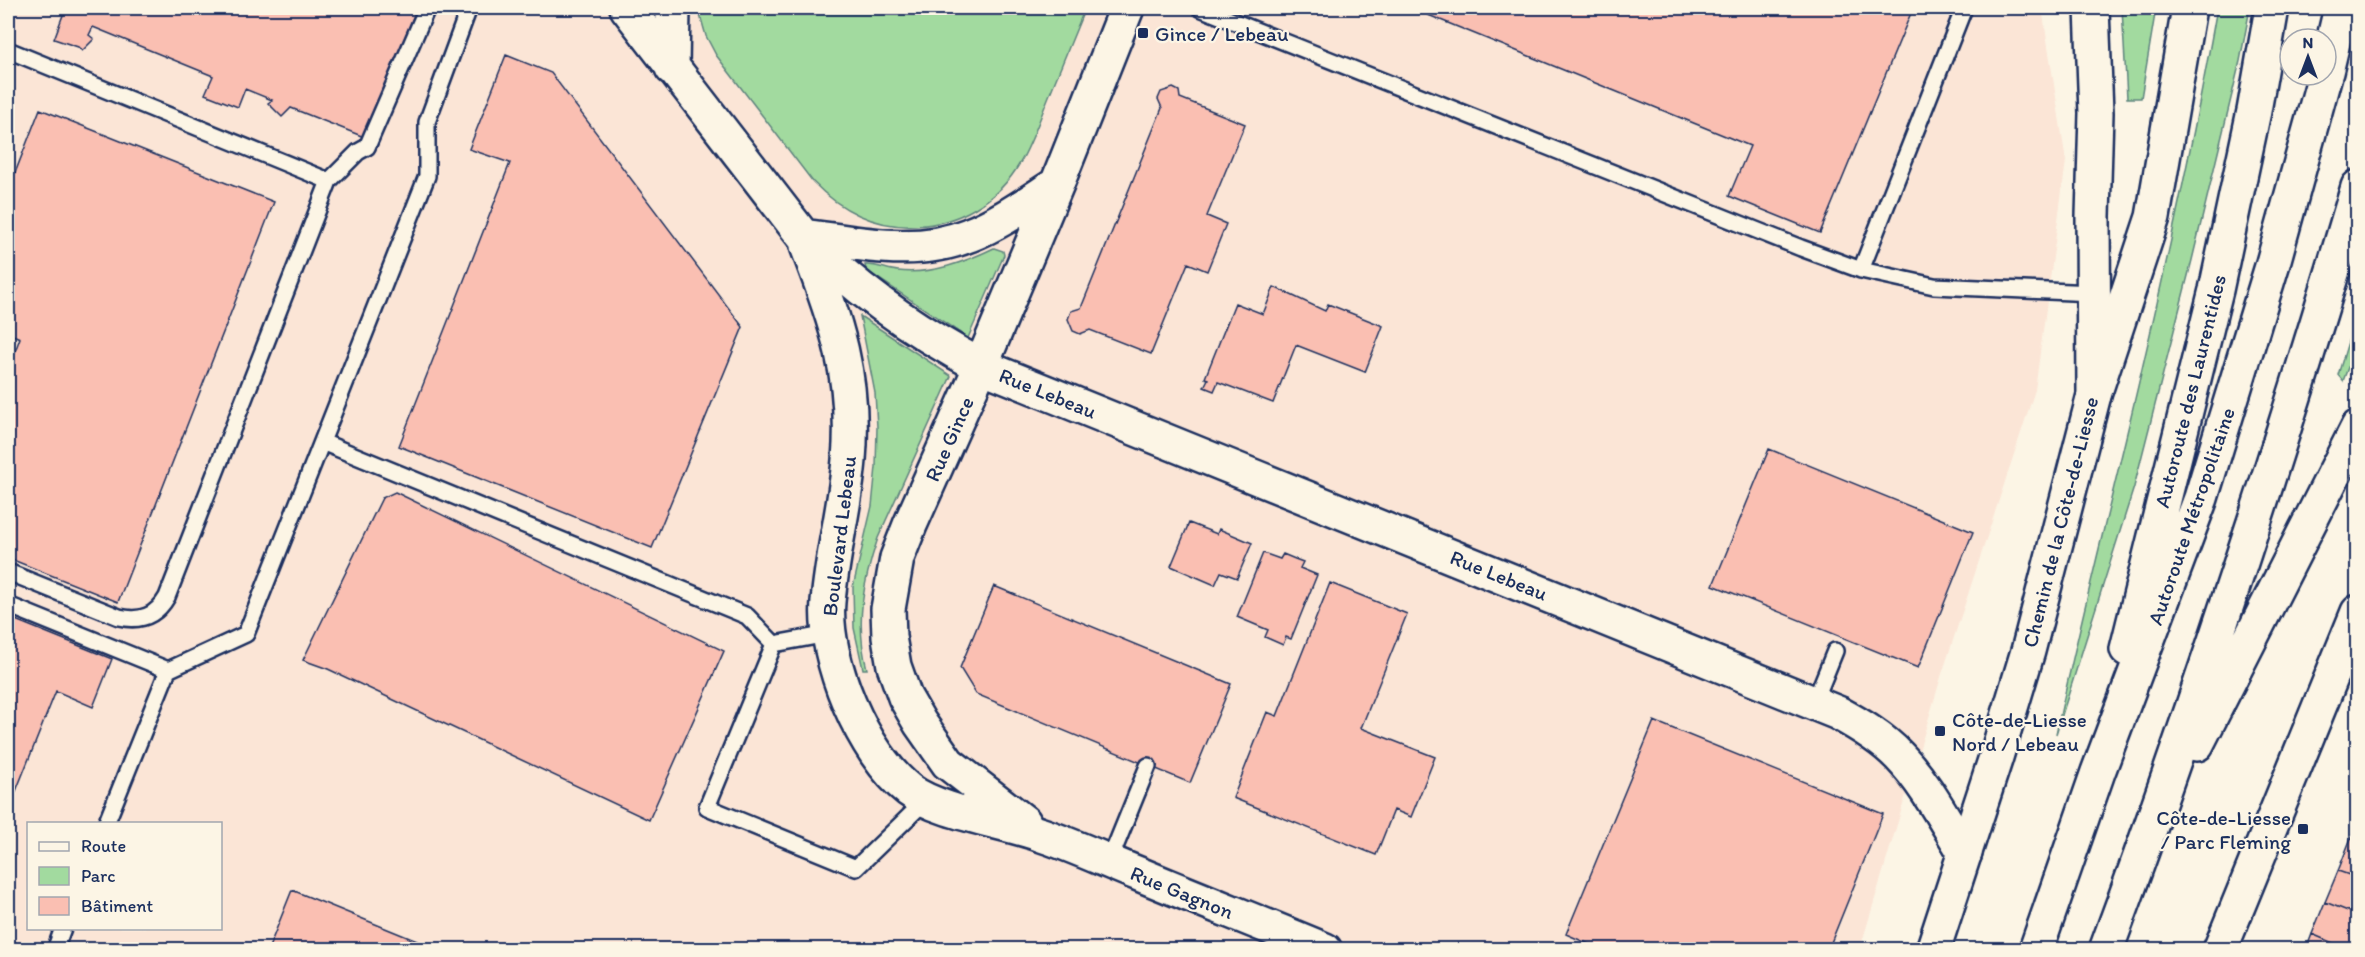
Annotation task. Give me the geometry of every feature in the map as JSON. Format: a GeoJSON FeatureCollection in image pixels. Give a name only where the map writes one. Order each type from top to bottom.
{"type":"FeatureCollection","features":[{"type":"Feature","properties":{"kind":"main road","name":"Boulevard Lebeau"},"geometry":{"type":"LineString","coordinates":[[627,8],[803,236],[830,264],[866,294],[912,326],[981,366]]}},
{"type":"Feature","properties":{"kind":"main road"},"geometry":{"type":"LineString","coordinates":[[672,68],[673,8]]}},
{"type":"Feature","properties":{"kind":"main road"},"geometry":{"type":"LineString","coordinates":[[1114,8],[1114,43]]}},
{"type":"Feature","properties":{"kind":"main road","name":"Rue Gince"},"geometry":{"type":"LineString","coordinates":[[1040,834],[942,756],[905,697],[894,666],[889,638],[888,609],[897,558],[910,525],[981,366],[1127,8]]}},
{"type":"Feature","properties":{"kind":"main road","name":"Chemin de la Côte-de-Liesse"},"geometry":{"type":"LineString","coordinates":[[1933,950],[2028,651],[2094,395],[2096,113],[2092,8]]}},
{"type":"Feature","properties":{"kind":"main road"},"geometry":{"type":"LineString","coordinates":[[2094,395],[2153,217],[2189,8]]}},
{"type":"Feature","properties":{"kind":"main road","name":"Autoroute des Laurentides"},"geometry":{"type":"LineString","coordinates":[[2098,772],[2150,549],[2216,290],[2252,122],[2272,8]]}},
{"type":"Feature","properties":{"kind":"main road","name":"Autoroute Métropolitaine"},"geometry":{"type":"LineString","coordinates":[[2337,27],[2341,8]]}},
{"type":"Feature","properties":{"kind":"main road","name":"Autoroute Métropolitaine"},"geometry":{"type":"LineString","coordinates":[[2036,950],[2098,772],[2201,498],[2273,263],[2322,87]]}},
{"type":"Feature","properties":{"kind":"main road"},"geometry":{"type":"LineString","coordinates":[[803,236],[890,247],[941,243],[968,236],[998,221],[1057,184]]}},
{"type":"Feature","properties":{"kind":"main road"},"geometry":{"type":"LineString","coordinates":[[2106,950],[2143,850],[2244,549],[2358,187]]}},
{"type":"Feature","properties":{"kind":"main road","name":"Boulevard Lebeau"},"geometry":{"type":"LineString","coordinates":[[803,236],[834,316],[843,348],[850,394],[849,459],[827,605],[828,634],[841,683],[870,743],[896,779],[925,801],[1040,834]]}},
{"type":"Feature","properties":{"kind":"main road","name":"Rue Lebeau"},"geometry":{"type":"LineString","coordinates":[[981,366],[1814,703],[1857,723],[1874,734],[1900,757],[1927,792],[1965,853]]}},
{"type":"Feature","properties":{"kind":"main road"},"geometry":{"type":"LineString","coordinates":[[2143,850],[2358,427]]}},
{"type":"Feature","properties":{"kind":"main road"},"geometry":{"type":"LineString","coordinates":[[2220,950],[2358,612]]}},
{"type":"Feature","properties":{"kind":"main road","name":"Rue Gagnon"},"geometry":{"type":"LineString","coordinates":[[1040,834],[1325,950]]}},
{"type":"Feature","properties":{"kind":"lane"},"geometry":{"type":"LineString","coordinates":[[8,572],[119,617],[136,620],[158,610],[167,597],[329,181],[358,152],[367,147],[427,8]]}},
{"type":"Feature","properties":{"kind":"lane"},"geometry":{"type":"LineString","coordinates":[[107,822],[168,670],[246,634],[427,176],[427,122],[469,8]]}},
{"type":"Feature","properties":{"kind":"lane"},"geometry":{"type":"LineString","coordinates":[[1200,8],[1790,244],[1861,270],[1934,286],[2094,293]]}},
{"type":"Feature","properties":{"kind":"lane"},"geometry":{"type":"LineString","coordinates":[[1861,270],[1964,8]]}},
{"type":"Feature","properties":{"kind":"lane"},"geometry":{"type":"LineString","coordinates":[[8,50],[329,181]]}},
{"type":"Feature","properties":{"kind":"lane"},"geometry":{"type":"LineString","coordinates":[[322,442],[747,615],[774,644]]}},
{"type":"Feature","properties":{"kind":"lane"},"geometry":{"type":"LineString","coordinates":[[8,605],[168,670]]}},
{"type":"Feature","properties":{"kind":"lane"},"geometry":{"type":"LineString","coordinates":[[774,644],[828,634]]}},
{"type":"Feature","properties":{"kind":"lane"},"geometry":{"type":"LineString","coordinates":[[774,644],[707,807],[856,868],[925,801]]}},
{"type":"Feature","properties":{"kind":"lane"},"geometry":{"type":"LineString","coordinates":[[1814,703],[1835,651]]}},
{"type":"Feature","properties":{"kind":"lane"},"geometry":{"type":"LineString","coordinates":[[1108,862],[1148,766]]}},
{"type":"Feature","properties":{"kind":"lane"},"geometry":{"type":"LineString","coordinates":[[55,950],[62,930]]}},
{"type":"Feature","properties":{"kind":"shaded area"},"geometry":{"type":"Polygon","coordinates":[[[8,8],[2042,8],[2066,161],[2035,390],[1941,677],[1860,949],[8,949],[8,8]]]}},
{"type":"Feature","properties":{"kind":"green space"},"geometry":{"type":"Polygon","coordinates":[[[698,8],[1085,8],[1032,139],[1011,177],[988,199],[961,215],[931,224],[900,226],[872,220],[847,209],[813,182],[716,55],[706,36],[698,8]]]}},
{"type":"Feature","properties":{"kind":"green space"},"geometry":{"type":"Polygon","coordinates":[[[2122,8],[2156,8],[2141,98],[2127,98],[2122,8]]]}},
{"type":"Feature","properties":{"kind":"green space"},"geometry":{"type":"Polygon","coordinates":[[[2217,8],[2250,8],[2240,61],[2134,487],[2056,734],[2166,263],[2217,8]]]}},
{"type":"Feature","properties":{"kind":"green space"},"geometry":{"type":"Polygon","coordinates":[[[994,248],[1003,251],[1004,255],[968,338],[866,270],[865,265],[898,271],[923,271],[960,262],[994,248]]]}},
{"type":"Feature","properties":{"kind":"green space"},"geometry":{"type":"Polygon","coordinates":[[[2357,312],[2357,343],[2343,381],[2338,375],[2357,312]]]}},
{"type":"Feature","properties":{"kind":"green space"},"geometry":{"type":"Polygon","coordinates":[[[860,316],[951,376],[878,538],[868,571],[861,619],[863,652],[867,669],[863,669],[854,628],[853,587],[872,506],[877,427],[875,393],[860,316]]]}},
{"type":"Feature","properties":{"kind":"building"},"geometry":{"type":"Polygon","coordinates":[[[62,8],[417,8],[364,137],[291,108],[282,117],[268,103],[272,100],[245,89],[238,107],[205,94],[213,76],[93,27],[89,35],[94,39],[82,51],[78,47],[54,39],[63,15],[60,13],[62,8]]]}},
{"type":"Feature","properties":{"kind":"building"},"geometry":{"type":"Polygon","coordinates":[[[1282,8],[1301,8],[1298,14],[1282,8]]]}},
{"type":"Feature","properties":{"kind":"building"},"geometry":{"type":"Polygon","coordinates":[[[1411,8],[1913,8],[1820,233],[1729,196],[1750,146],[1411,8]]]}},
{"type":"Feature","properties":{"kind":"building"},"geometry":{"type":"Polygon","coordinates":[[[506,55],[551,73],[743,327],[652,548],[399,446],[510,163],[469,149],[506,55]]]}},
{"type":"Feature","properties":{"kind":"building"},"geometry":{"type":"Polygon","coordinates":[[[1173,88],[1179,91],[1180,98],[1245,124],[1207,216],[1226,224],[1207,271],[1188,263],[1151,354],[1090,330],[1080,334],[1073,331],[1068,319],[1071,311],[1081,308],[1162,108],[1158,99],[1161,92],[1173,88]]]}},
{"type":"Feature","properties":{"kind":"building"},"geometry":{"type":"Polygon","coordinates":[[[40,109],[274,202],[118,602],[8,558],[8,370],[20,338],[8,333],[8,191],[40,109]]]}},
{"type":"Feature","properties":{"kind":"building"},"geometry":{"type":"Polygon","coordinates":[[[1274,287],[1325,311],[1328,304],[1383,326],[1365,372],[1296,345],[1273,403],[1218,382],[1214,391],[1204,387],[1208,379],[1205,378],[1235,303],[1263,314],[1274,287]]]}},
{"type":"Feature","properties":{"kind":"building"},"geometry":{"type":"Polygon","coordinates":[[[1769,449],[1973,532],[1918,668],[1713,585],[1769,449]]]}},
{"type":"Feature","properties":{"kind":"building"},"geometry":{"type":"Polygon","coordinates":[[[395,492],[724,651],[649,820],[328,669],[303,660],[382,498],[395,492]]]}},
{"type":"Feature","properties":{"kind":"building"},"geometry":{"type":"Polygon","coordinates":[[[1189,523],[1217,534],[1219,529],[1252,543],[1237,578],[1221,572],[1215,585],[1171,566],[1189,523]]]}},
{"type":"Feature","properties":{"kind":"building"},"geometry":{"type":"Polygon","coordinates":[[[1263,553],[1280,559],[1283,554],[1303,562],[1300,568],[1317,575],[1291,639],[1286,637],[1283,645],[1265,637],[1268,630],[1237,617],[1263,553]]]}},
{"type":"Feature","properties":{"kind":"building"},"geometry":{"type":"Polygon","coordinates":[[[1330,583],[1407,614],[1361,728],[1435,757],[1411,817],[1394,810],[1376,855],[1233,798],[1267,712],[1277,716],[1330,583]]]}},
{"type":"Feature","properties":{"kind":"building"},"geometry":{"type":"Polygon","coordinates":[[[994,586],[1231,684],[1190,783],[976,694],[960,668],[994,586]]]}},
{"type":"Feature","properties":{"kind":"building"},"geometry":{"type":"Polygon","coordinates":[[[8,617],[112,659],[93,707],[56,691],[8,811],[8,617]]]}},
{"type":"Feature","properties":{"kind":"building"},"geometry":{"type":"Polygon","coordinates":[[[1654,721],[1883,814],[1828,950],[1603,950],[1566,934],[1654,721]]]}},
{"type":"Feature","properties":{"kind":"building"},"geometry":{"type":"Polygon","coordinates":[[[2358,823],[2358,840],[2351,838],[2358,823]]]}},
{"type":"Feature","properties":{"kind":"building"},"geometry":{"type":"Polygon","coordinates":[[[2351,838],[2358,840],[2358,878],[2338,871],[2351,838]]]}},
{"type":"Feature","properties":{"kind":"building"},"geometry":{"type":"Polygon","coordinates":[[[2338,871],[2358,878],[2358,915],[2325,902],[2338,871]]]}},
{"type":"Feature","properties":{"kind":"building"},"geometry":{"type":"Polygon","coordinates":[[[292,890],[439,950],[268,950],[292,890]]]}},
{"type":"Feature","properties":{"kind":"building"},"geometry":{"type":"Polygon","coordinates":[[[2325,902],[2358,915],[2358,950],[2349,950],[2312,934],[2325,902]]]}},
{"type":"Feature","properties":{"kind":"building"},"geometry":{"type":"Polygon","coordinates":[[[2312,934],[2349,950],[2306,950],[2312,934]]]}},
{"type":"Feature","properties":{"kind":"place","name":"Gince / Lebeau"},"geometry":{"type":"Point","coordinates":[1143,33]}},
{"type":"Feature","properties":{"kind":"place","name":"Côte-de-Liesse Nord / Lebeau"},"geometry":{"type":"Point","coordinates":[1940,731]}},
{"type":"Feature","properties":{"kind":"place","name":"Côte-de-Liesse / Parc Fleming"},"geometry":{"type":"Point","coordinates":[2303,829]}}]}
